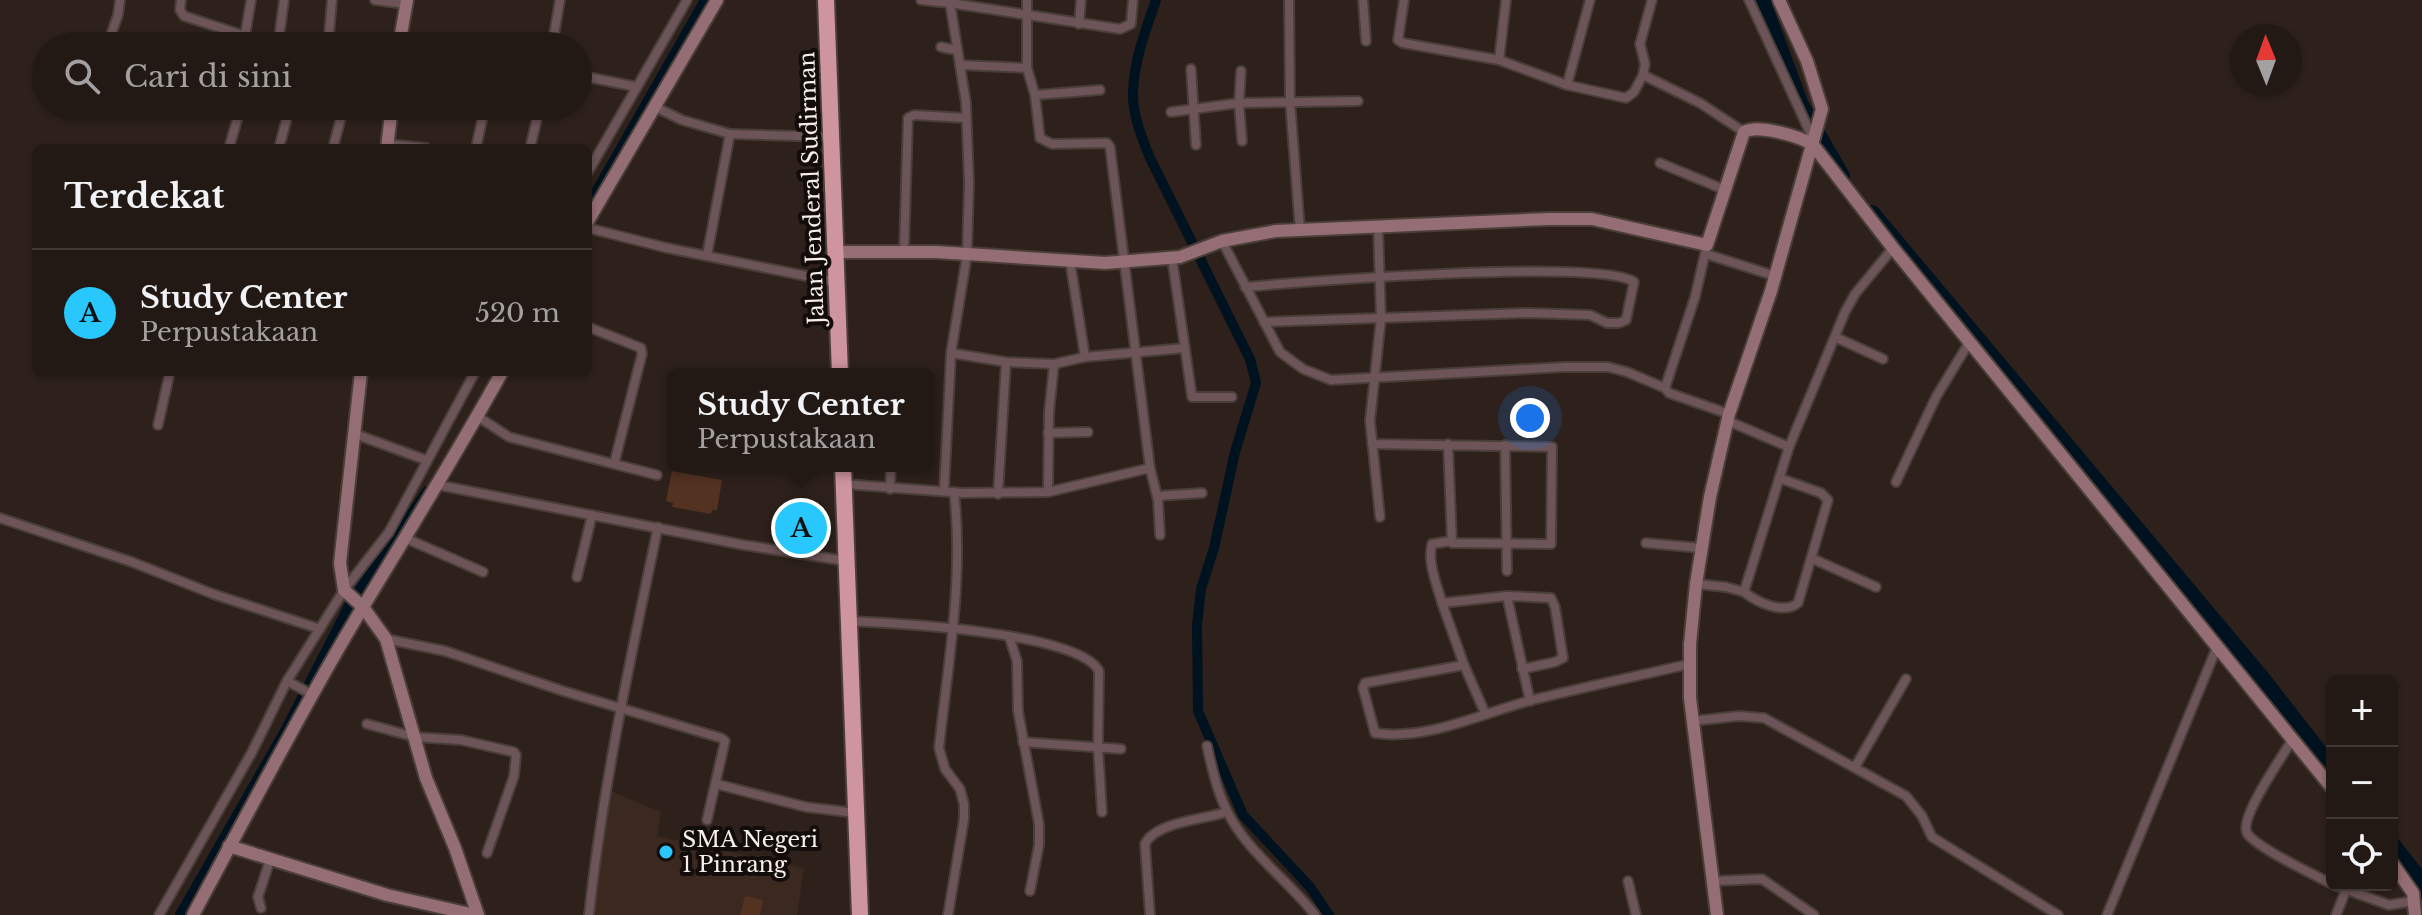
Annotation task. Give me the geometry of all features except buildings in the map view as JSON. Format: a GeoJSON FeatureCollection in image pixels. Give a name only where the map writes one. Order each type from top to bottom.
{"type":"FeatureCollection","features":[{"type":"Feature","properties":{"kind":"highway","name":"Jalan Jenderal Sudirman"},"geometry":{"type":"LineString","coordinates":[[826,0],[840,368]]}},
{"type":"Feature","properties":{"kind":"highway"},"geometry":{"type":"LineString","coordinates":[[843,472],[860,915]]}},
{"type":"Feature","properties":{"kind":"street"},"geometry":{"type":"LineString","coordinates":[[112,32],[120,0]]}},
{"type":"Feature","properties":{"kind":"street"},"geometry":{"type":"LineString","coordinates":[[181,0],[180,10],[184,16],[233,32]]}},
{"type":"Feature","properties":{"kind":"street"},"geometry":{"type":"LineString","coordinates":[[246,32],[251,0]]}},
{"type":"Feature","properties":{"kind":"street"},"geometry":{"type":"LineString","coordinates":[[280,32],[284,0]]}},
{"type":"Feature","properties":{"kind":"street"},"geometry":{"type":"LineString","coordinates":[[329,32],[332,0]]}},
{"type":"Feature","properties":{"kind":"street"},"geometry":{"type":"LineString","coordinates":[[375,0],[406,2],[401,32]]}},
{"type":"Feature","properties":{"kind":"street"},"geometry":{"type":"LineString","coordinates":[[554,32],[560,0]]}},
{"type":"Feature","properties":{"kind":"street"},"geometry":{"type":"LineString","coordinates":[[592,165],[687,0]]}},
{"type":"Feature","properties":{"kind":"street"},"geometry":{"type":"LineString","coordinates":[[592,214],[717,0]]}},
{"type":"Feature","properties":{"kind":"street"},"geometry":{"type":"LineString","coordinates":[[921,0],[1126,28],[1131,24],[1133,0]]}},
{"type":"Feature","properties":{"kind":"street"},"geometry":{"type":"LineString","coordinates":[[1027,0],[1027,68],[1035,95],[1038,131],[1045,142],[1109,144],[1160,535]]}},
{"type":"Feature","properties":{"kind":"street"},"geometry":{"type":"LineString","coordinates":[[1079,24],[1081,0]]}},
{"type":"Feature","properties":{"kind":"street"},"geometry":{"type":"LineString","coordinates":[[1289,0],[1290,101],[1300,230]]}},
{"type":"Feature","properties":{"kind":"street"},"geometry":{"type":"LineString","coordinates":[[1363,0],[1366,41]]}},
{"type":"Feature","properties":{"kind":"street"},"geometry":{"type":"LineString","coordinates":[[1404,0],[1398,40],[1409,45],[1499,60],[1567,85],[1626,98],[1634,92],[1643,75],[1645,64],[1640,44],[1652,0]]}},
{"type":"Feature","properties":{"kind":"street"},"geometry":{"type":"LineString","coordinates":[[1499,60],[1506,0]]}},
{"type":"Feature","properties":{"kind":"street"},"geometry":{"type":"LineString","coordinates":[[1567,85],[1590,0]]}},
{"type":"Feature","properties":{"kind":"street"},"geometry":{"type":"LineString","coordinates":[[1749,0],[1814,139],[1893,248],[2289,746],[2326,782]]}},
{"type":"Feature","properties":{"kind":"street"},"geometry":{"type":"LineString","coordinates":[[1717,915],[1692,721],[1689,664],[1696,584],[1728,417],[1775,276],[1822,109],[1807,61],[1779,0]]}},
{"type":"Feature","properties":{"kind":"street"},"geometry":{"type":"LineString","coordinates":[[948,915],[964,819],[960,789],[945,769],[939,748],[953,630],[958,546],[949,491],[951,353],[967,255],[969,166],[960,65],[950,2]]}},
{"type":"Feature","properties":{"kind":"street"},"geometry":{"type":"LineString","coordinates":[[941,47],[956,50]]}},
{"type":"Feature","properties":{"kind":"street"},"geometry":{"type":"LineString","coordinates":[[960,65],[1027,68]]}},
{"type":"Feature","properties":{"kind":"street"},"geometry":{"type":"LineString","coordinates":[[1191,69],[1196,145]]}},
{"type":"Feature","properties":{"kind":"street"},"geometry":{"type":"LineString","coordinates":[[1241,71],[1239,103],[1242,141]]}},
{"type":"Feature","properties":{"kind":"street"},"geometry":{"type":"LineString","coordinates":[[1643,75],[1700,103],[1744,132]]}},
{"type":"Feature","properties":{"kind":"street"},"geometry":{"type":"LineString","coordinates":[[592,78],[637,87]]}},
{"type":"Feature","properties":{"kind":"street"},"geometry":{"type":"LineString","coordinates":[[1035,95],[1100,90]]}},
{"type":"Feature","properties":{"kind":"street"},"geometry":{"type":"LineString","coordinates":[[1171,112],[1239,103],[1358,101]]}},
{"type":"Feature","properties":{"kind":"street"},"geometry":{"type":"LineString","coordinates":[[653,106],[682,120],[730,134],[832,137]]}},
{"type":"Feature","properties":{"kind":"street"},"geometry":{"type":"LineString","coordinates":[[904,251],[908,118],[914,115],[966,118]]}},
{"type":"Feature","properties":{"kind":"street"},"geometry":{"type":"LineString","coordinates":[[230,144],[237,120]]}},
{"type":"Feature","properties":{"kind":"street"},"geometry":{"type":"LineString","coordinates":[[280,144],[286,120]]}},
{"type":"Feature","properties":{"kind":"street"},"geometry":{"type":"LineString","coordinates":[[334,144],[340,120]]}},
{"type":"Feature","properties":{"kind":"street"},"geometry":{"type":"LineString","coordinates":[[387,144],[390,120]]}},
{"type":"Feature","properties":{"kind":"street"},"geometry":{"type":"LineString","coordinates":[[477,144],[482,120]]}},
{"type":"Feature","properties":{"kind":"street"},"geometry":{"type":"LineString","coordinates":[[531,144],[537,120]]}},
{"type":"Feature","properties":{"kind":"street"},"geometry":{"type":"LineString","coordinates":[[1744,132],[1755,128],[1805,140],[1814,139]]}},
{"type":"Feature","properties":{"kind":"street"},"geometry":{"type":"LineString","coordinates":[[1665,388],[1744,132]]}},
{"type":"Feature","properties":{"kind":"street"},"geometry":{"type":"LineString","coordinates":[[707,255],[730,134]]}},
{"type":"Feature","properties":{"kind":"street"},"geometry":{"type":"LineString","coordinates":[[1660,163],[1725,190]]}},
{"type":"Feature","properties":{"kind":"street"},"geometry":{"type":"LineString","coordinates":[[836,252],[904,251],[1124,262],[1187,255],[1219,242],[1252,234],[1378,226],[1592,219],[1706,249],[1775,276]]}},
{"type":"Feature","properties":{"kind":"street"},"geometry":{"type":"LineString","coordinates":[[1378,226],[1381,318],[1370,421],[1380,517]]}},
{"type":"Feature","properties":{"kind":"street"},"geometry":{"type":"LineString","coordinates":[[592,229],[836,282]]}},
{"type":"Feature","properties":{"kind":"street"},"geometry":{"type":"LineString","coordinates":[[1219,242],[1280,352],[1316,376],[1331,380],[1375,379],[1608,367],[1665,388],[1669,393],[1789,447]]}},
{"type":"Feature","properties":{"kind":"street"},"geometry":{"type":"LineString","coordinates":[[1744,592],[1789,447],[1851,300],[1893,248]]}},
{"type":"Feature","properties":{"kind":"street"},"geometry":{"type":"LineString","coordinates":[[1172,258],[1192,397],[1232,397]]}},
{"type":"Feature","properties":{"kind":"street"},"geometry":{"type":"LineString","coordinates":[[1070,261],[1085,357]]}},
{"type":"Feature","properties":{"kind":"street"},"geometry":{"type":"LineString","coordinates":[[1245,287],[1473,273],[1578,273],[1612,276],[1634,282],[1626,320],[1619,323],[1569,313],[1264,322]]}},
{"type":"Feature","properties":{"kind":"street"},"geometry":{"type":"LineString","coordinates":[[592,328],[639,345],[642,352],[614,464]]}},
{"type":"Feature","properties":{"kind":"street"},"geometry":{"type":"LineString","coordinates":[[1835,337],[1883,359]]}},
{"type":"Feature","properties":{"kind":"street"},"geometry":{"type":"LineString","coordinates":[[1896,482],[1936,397],[1970,341]]}},
{"type":"Feature","properties":{"kind":"street"},"geometry":{"type":"LineString","coordinates":[[951,353],[1006,362],[1054,364],[1085,357],[1185,348]]}},
{"type":"Feature","properties":{"kind":"street"},"geometry":{"type":"LineString","coordinates":[[998,494],[1006,362]]}},
{"type":"Feature","properties":{"kind":"street"},"geometry":{"type":"LineString","coordinates":[[1048,492],[1048,433],[1054,364]]}},
{"type":"Feature","properties":{"kind":"street"},"geometry":{"type":"LineString","coordinates":[[158,425],[169,376]]}},
{"type":"Feature","properties":{"kind":"street"},"geometry":{"type":"LineString","coordinates":[[229,846],[428,906],[476,915],[455,848],[426,778],[386,639],[353,598],[340,563],[361,376]]}},
{"type":"Feature","properties":{"kind":"street"},"geometry":{"type":"LineString","coordinates":[[193,915],[310,693],[353,598],[473,376]]}},
{"type":"Feature","properties":{"kind":"street"},"geometry":{"type":"LineString","coordinates":[[159,915],[320,629],[353,598],[405,538],[500,376]]}},
{"type":"Feature","properties":{"kind":"street"},"geometry":{"type":"LineString","coordinates":[[477,416],[509,437],[657,475]]}},
{"type":"Feature","properties":{"kind":"street"},"geometry":{"type":"LineString","coordinates":[[1048,433],[1088,432]]}},
{"type":"Feature","properties":{"kind":"street"},"geometry":{"type":"LineString","coordinates":[[355,434],[426,460]]}},
{"type":"Feature","properties":{"kind":"street"},"geometry":{"type":"LineString","coordinates":[[1372,444],[1552,447],[1551,544],[1457,545],[1451,541],[1432,544],[1430,548],[1442,603],[1485,713]]}},
{"type":"Feature","properties":{"kind":"street"},"geometry":{"type":"LineString","coordinates":[[1448,444],[1451,541]]}},
{"type":"Feature","properties":{"kind":"street"},"geometry":{"type":"LineString","coordinates":[[1505,445],[1507,571]]}},
{"type":"Feature","properties":{"kind":"street"},"geometry":{"type":"LineString","coordinates":[[844,484],[998,494],[1048,492],[1150,468]]}},
{"type":"Feature","properties":{"kind":"street"},"geometry":{"type":"LineString","coordinates":[[890,489],[891,472]]}},
{"type":"Feature","properties":{"kind":"street"},"geometry":{"type":"LineString","coordinates":[[1696,584],[1726,587],[1744,592],[1761,602],[1787,608],[1798,603],[1827,497],[1779,478]]}},
{"type":"Feature","properties":{"kind":"street"},"geometry":{"type":"LineString","coordinates":[[438,485],[847,561]]}},
{"type":"Feature","properties":{"kind":"street"},"geometry":{"type":"LineString","coordinates":[[1157,496],[1202,493]]}},
{"type":"Feature","properties":{"kind":"street"},"geometry":{"type":"LineString","coordinates":[[577,577],[592,515]]}},
{"type":"Feature","properties":{"kind":"street"},"geometry":{"type":"LineString","coordinates":[[0,518],[320,629]]}},
{"type":"Feature","properties":{"kind":"street"},"geometry":{"type":"LineString","coordinates":[[589,915],[599,827],[620,708],[658,527]]}},
{"type":"Feature","properties":{"kind":"street"},"geometry":{"type":"LineString","coordinates":[[405,538],[483,572]]}},
{"type":"Feature","properties":{"kind":"street"},"geometry":{"type":"LineString","coordinates":[[1646,543],[1701,548]]}},
{"type":"Feature","properties":{"kind":"street"},"geometry":{"type":"LineString","coordinates":[[1811,558],[1876,587]]}},
{"type":"Feature","properties":{"kind":"street"},"geometry":{"type":"LineString","coordinates":[[1442,603],[1507,596],[1551,598],[1563,658],[1522,669]]}},
{"type":"Feature","properties":{"kind":"street"},"geometry":{"type":"LineString","coordinates":[[1507,596],[1530,701]]}},
{"type":"Feature","properties":{"kind":"street"},"geometry":{"type":"LineString","coordinates":[[849,621],[1009,636],[1066,649],[1096,665],[1100,694],[1098,747],[1102,812]]}},
{"type":"Feature","properties":{"kind":"street"},"geometry":{"type":"LineString","coordinates":[[1009,636],[1017,661],[1018,711],[1039,824],[1039,845],[1030,891]]}},
{"type":"Feature","properties":{"kind":"street"},"geometry":{"type":"LineString","coordinates":[[386,639],[430,647],[725,741],[707,820]]}},
{"type":"Feature","properties":{"kind":"street"},"geometry":{"type":"LineString","coordinates":[[2107,915],[2215,651]]}},
{"type":"Feature","properties":{"kind":"street"},"geometry":{"type":"LineString","coordinates":[[1464,665],[1365,683],[1363,688],[1375,733],[1407,734],[1689,664]]}},
{"type":"Feature","properties":{"kind":"street"},"geometry":{"type":"LineString","coordinates":[[1855,767],[1906,679]]}},
{"type":"Feature","properties":{"kind":"street"},"geometry":{"type":"LineString","coordinates":[[290,682],[310,693]]}},
{"type":"Feature","properties":{"kind":"street"},"geometry":{"type":"LineString","coordinates":[[1692,721],[1758,716],[1855,767],[1906,796],[1922,816],[1932,837],[1940,844],[2058,915]]}},
{"type":"Feature","properties":{"kind":"street"},"geometry":{"type":"LineString","coordinates":[[367,724],[415,737],[461,740],[504,748],[516,755],[514,776],[487,853]]}},
{"type":"Feature","properties":{"kind":"street"},"geometry":{"type":"LineString","coordinates":[[1023,742],[1121,749]]}},
{"type":"Feature","properties":{"kind":"street"},"geometry":{"type":"LineString","coordinates":[[1207,746],[1227,812],[1244,836],[1315,915]]}},
{"type":"Feature","properties":{"kind":"street"},"geometry":{"type":"LineString","coordinates":[[2289,746],[2248,814],[2248,834],[2326,881]]}},
{"type":"Feature","properties":{"kind":"street"},"geometry":{"type":"LineString","coordinates":[[716,784],[806,807],[857,813]]}},
{"type":"Feature","properties":{"kind":"street"},"geometry":{"type":"LineString","coordinates":[[1150,915],[1145,844],[1150,835],[1164,828],[1227,812]]}},
{"type":"Feature","properties":{"kind":"street"},"geometry":{"type":"LineString","coordinates":[[261,908],[258,897],[270,860]]}},
{"type":"Feature","properties":{"kind":"street"},"geometry":{"type":"LineString","coordinates":[[2398,871],[2410,887],[2415,915]]}},
{"type":"Feature","properties":{"kind":"street"},"geometry":{"type":"LineString","coordinates":[[1713,881],[1762,879],[1814,915]]}},
{"type":"Feature","properties":{"kind":"street"},"geometry":{"type":"LineString","coordinates":[[1628,881],[1636,915]]}},
{"type":"Feature","properties":{"kind":"street"},"geometry":{"type":"LineString","coordinates":[[2336,915],[2346,891]]}},
{"type":"Feature","properties":{"kind":"street"},"geometry":{"type":"LineString","coordinates":[[2349,891],[2389,905],[2414,901]]}},
{"type":"Feature","properties":{"kind":"shaded area"},"geometry":{"type":"Polygon","coordinates":[[[672,472],[722,480],[717,510],[712,510],[711,514],[672,507],[673,503],[666,501],[672,472]]]}},
{"type":"Feature","properties":{"kind":"shaded area","name":"SMA Negeri 1 Pinrang"},"geometry":{"type":"Polygon","coordinates":[[[610,791],[661,812],[657,836],[804,868],[797,915],[591,915],[610,791]]]}},
{"type":"Feature","properties":{"kind":"shaded area"},"geometry":{"type":"Polygon","coordinates":[[[745,896],[763,900],[760,915],[740,915],[745,896]]]}},
{"type":"Feature","properties":{"kind":"waterway"},"geometry":{"type":"LineString","coordinates":[[592,199],[705,0]]}},
{"type":"Feature","properties":{"kind":"waterway"},"geometry":{"type":"LineString","coordinates":[[1156,0],[1136,68],[1133,92],[1136,117],[1150,158],[1250,359],[1256,383],[1235,452],[1214,548],[1201,589],[1197,624],[1198,711],[1243,815],[1310,887],[1329,915]]}},
{"type":"Feature","properties":{"kind":"waterway"},"geometry":{"type":"LineString","coordinates":[[1762,0],[1801,105],[1842,176]]}},
{"type":"Feature","properties":{"kind":"waterway"},"geometry":{"type":"LineString","coordinates":[[1872,213],[2262,678],[2326,760]]}},
{"type":"Feature","properties":{"kind":"waterway"},"geometry":{"type":"LineString","coordinates":[[180,915],[286,729],[351,602],[427,491]]}},
{"type":"Feature","properties":{"kind":"waterway"},"geometry":{"type":"LineString","coordinates":[[2398,852],[2419,878],[2422,891]]}},
{"type":"Feature","properties":{"kind":"place","name":"Study Center"},"geometry":{"type":"Point","coordinates":[801,528]}},
{"type":"Feature","properties":{"kind":"place","name":"SMA Negeri 1 Pinrang"},"geometry":{"type":"Point","coordinates":[666,852]}}]}
